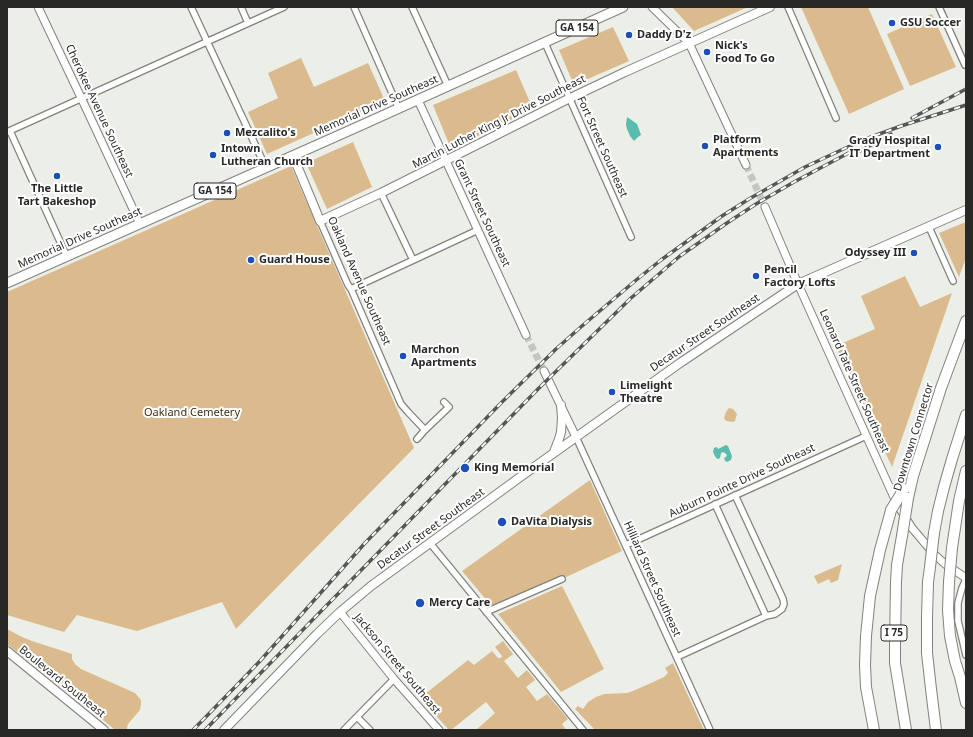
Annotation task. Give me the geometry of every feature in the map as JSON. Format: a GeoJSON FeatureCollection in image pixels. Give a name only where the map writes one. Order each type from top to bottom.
{"type":"FeatureCollection","features":[{"type":"Feature","properties":{"kind":"highway","name":"Downtown Connector"},"geometry":{"type":"LineString","coordinates":[[906,730],[895,663],[894,644],[896,582],[906,493],[913,476],[941,388],[966,321]]}},
{"type":"Feature","properties":{"kind":"highway"},"geometry":{"type":"LineString","coordinates":[[937,728],[930,689],[927,653],[928,582],[938,511],[952,458],[966,415]]}},
{"type":"Feature","properties":{"kind":"highway"},"geometry":{"type":"LineString","coordinates":[[966,471],[959,501],[952,548],[948,610],[950,636],[966,703]]}},
{"type":"Feature","properties":{"kind":"highway"},"geometry":{"type":"LineString","coordinates":[[874,730],[866,686],[865,665],[870,596],[891,510],[906,493]]}},
{"type":"Feature","properties":{"kind":"highway"},"geometry":{"type":"LineString","coordinates":[[960,677],[966,689]]}},
{"type":"Feature","properties":{"kind":"main road","name":"Memorial Drive Southeast"},"geometry":{"type":"LineString","coordinates":[[7,283],[399,109],[623,7]]}},
{"type":"Feature","properties":{"kind":"main road","name":"Martin Luther King Jr Drive Southeast"},"geometry":{"type":"LineString","coordinates":[[320,222],[625,72],[770,7]]}},
{"type":"Feature","properties":{"kind":"main road","name":"Oakland Avenue Southeast"},"geometry":{"type":"LineString","coordinates":[[292,156],[312,199],[320,222]]}},
{"type":"Feature","properties":{"kind":"main road","name":"Decatur Street Southeast"},"geometry":{"type":"LineString","coordinates":[[224,730],[317,634],[371,586],[680,363],[798,284],[966,210]]}},
{"type":"Feature","properties":{"kind":"main road"},"geometry":{"type":"LineString","coordinates":[[553,454],[561,434],[562,418],[560,404]]}},
{"type":"Feature","properties":{"kind":"main road","name":"Boulevard Southeast"},"geometry":{"type":"LineString","coordinates":[[7,651],[104,730]]}},
{"type":"Feature","properties":{"kind":"street","name":"Cherokee Avenue Southeast"},"geometry":{"type":"LineString","coordinates":[[38,7],[140,224]]}},
{"type":"Feature","properties":{"kind":"street"},"geometry":{"type":"LineString","coordinates":[[191,7],[266,168]]}},
{"type":"Feature","properties":{"kind":"street"},"geometry":{"type":"LineString","coordinates":[[241,7],[248,23]]}},
{"type":"Feature","properties":{"kind":"street"},"geometry":{"type":"LineString","coordinates":[[67,257],[8,132],[284,7]]}},
{"type":"Feature","properties":{"kind":"street"},"geometry":{"type":"LineString","coordinates":[[354,7],[399,109]]}},
{"type":"Feature","properties":{"kind":"street"},"geometry":{"type":"LineString","coordinates":[[412,7],[448,86]]}},
{"type":"Feature","properties":{"kind":"street"},"geometry":{"type":"LineString","coordinates":[[652,7],[689,43],[746,165]]}},
{"type":"Feature","properties":{"kind":"street"},"geometry":{"type":"LineString","coordinates":[[788,7],[836,118]]}},
{"type":"Feature","properties":{"kind":"street"},"geometry":{"type":"LineString","coordinates":[[939,7],[965,65]]}},
{"type":"Feature","properties":{"kind":"street","name":"Fort Street Southeast"},"geometry":{"type":"LineString","coordinates":[[545,43],[632,237]]}},
{"type":"Feature","properties":{"kind":"street","name":"Grant Street Southeast"},"geometry":{"type":"LineString","coordinates":[[418,100],[526,335]]}},
{"type":"Feature","properties":{"kind":"street"},"geometry":{"type":"LineString","coordinates":[[381,193],[413,260]]}},
{"type":"Feature","properties":{"kind":"street","name":"Leonard Tate Street Southeast"},"geometry":{"type":"LineString","coordinates":[[765,207],[897,504],[920,538],[934,554],[966,579]]}},
{"type":"Feature","properties":{"kind":"street","name":"Oakland Avenue Southeast"},"geometry":{"type":"LineString","coordinates":[[320,222],[401,404],[425,430]]}},
{"type":"Feature","properties":{"kind":"street"},"geometry":{"type":"LineString","coordinates":[[930,227],[953,281]]}},
{"type":"Feature","properties":{"kind":"street"},"geometry":{"type":"LineString","coordinates":[[351,289],[478,230]]}},
{"type":"Feature","properties":{"kind":"street"},"geometry":{"type":"LineString","coordinates":[[544,370],[576,437]]}},
{"type":"Feature","properties":{"kind":"street"},"geometry":{"type":"LineString","coordinates":[[417,439],[449,406],[444,402]]}},
{"type":"Feature","properties":{"kind":"street","name":"Auburn Pointe Drive Southeast"},"geometry":{"type":"LineString","coordinates":[[626,545],[866,436]]}},
{"type":"Feature","properties":{"kind":"street","name":"Hilliard Street Southeast"},"geometry":{"type":"LineString","coordinates":[[576,437],[710,730]]}},
{"type":"Feature","properties":{"kind":"street"},"geometry":{"type":"LineString","coordinates":[[677,657],[766,616],[775,614],[784,604],[735,495]]}},
{"type":"Feature","properties":{"kind":"street"},"geometry":{"type":"LineString","coordinates":[[715,504],[766,616]]}},
{"type":"Feature","properties":{"kind":"street"},"geometry":{"type":"LineString","coordinates":[[430,543],[583,730]]}},
{"type":"Feature","properties":{"kind":"street"},"geometry":{"type":"LineString","coordinates":[[486,612],[562,579]]}},
{"type":"Feature","properties":{"kind":"street"},"geometry":{"type":"LineString","coordinates":[[966,579],[958,603],[958,621],[966,655]]}},
{"type":"Feature","properties":{"kind":"street","name":"Jackson Street Southeast"},"geometry":{"type":"LineString","coordinates":[[340,612],[394,679],[439,730]]}},
{"type":"Feature","properties":{"kind":"street"},"geometry":{"type":"LineString","coordinates":[[344,730],[394,679]]}},
{"type":"Feature","properties":{"kind":"street"},"geometry":{"type":"LineString","coordinates":[[357,717],[370,730]]}},
{"type":"Feature","properties":{"kind":"green space"},"geometry":{"type":"Polygon","coordinates":[[[672,7],[748,7],[694,31],[672,7]]]}},
{"type":"Feature","properties":{"kind":"green space"},"geometry":{"type":"Polygon","coordinates":[[[801,7],[868,7],[904,89],[849,114],[801,7]]]}},
{"type":"Feature","properties":{"kind":"green space"},"geometry":{"type":"Polygon","coordinates":[[[932,14],[956,67],[910,86],[887,34],[932,14]]]}},
{"type":"Feature","properties":{"kind":"green space"},"geometry":{"type":"Polygon","coordinates":[[[613,27],[629,61],[574,85],[559,50],[613,27]]]}},
{"type":"Feature","properties":{"kind":"green space"},"geometry":{"type":"Polygon","coordinates":[[[301,58],[314,87],[368,63],[385,101],[267,154],[248,112],[278,98],[268,73],[301,58]]]}},
{"type":"Feature","properties":{"kind":"green space"},"geometry":{"type":"Polygon","coordinates":[[[516,70],[533,109],[451,149],[433,105],[516,70]]]}},
{"type":"Feature","properties":{"kind":"green space"},"geometry":{"type":"Polygon","coordinates":[[[353,142],[372,187],[327,209],[306,163],[353,142]]]}},
{"type":"Feature","properties":{"kind":"green space","name":"Oakland Cemetery"},"geometry":{"type":"Polygon","coordinates":[[[291,166],[414,448],[236,629],[222,602],[137,631],[77,615],[64,632],[7,615],[7,292],[291,166]]]}},
{"type":"Feature","properties":{"kind":"green space"},"geometry":{"type":"Polygon","coordinates":[[[966,222],[966,258],[959,277],[939,233],[966,222]]]}},
{"type":"Feature","properties":{"kind":"green space"},"geometry":{"type":"Polygon","coordinates":[[[905,276],[920,307],[952,293],[892,467],[836,346],[875,329],[861,296],[905,276]]]}},
{"type":"Feature","properties":{"kind":"green space"},"geometry":{"type":"Polygon","coordinates":[[[729,408],[733,409],[737,414],[735,421],[733,422],[726,421],[724,418],[729,408]]]}},
{"type":"Feature","properties":{"kind":"green space"},"geometry":{"type":"Polygon","coordinates":[[[590,480],[622,551],[494,609],[462,571],[590,480]]]}},
{"type":"Feature","properties":{"kind":"green space"},"geometry":{"type":"Polygon","coordinates":[[[842,564],[838,580],[831,583],[829,579],[818,584],[814,576],[842,564]]]}},
{"type":"Feature","properties":{"kind":"green space"},"geometry":{"type":"Polygon","coordinates":[[[562,586],[604,669],[561,692],[498,614],[562,586]]]}},
{"type":"Feature","properties":{"kind":"green space"},"geometry":{"type":"Polygon","coordinates":[[[7,629],[32,641],[72,654],[72,659],[75,664],[81,669],[135,693],[141,700],[140,710],[128,724],[127,730],[115,730],[75,696],[65,685],[57,684],[7,644],[7,629]]]}},
{"type":"Feature","properties":{"kind":"green space"},"geometry":{"type":"Polygon","coordinates":[[[503,641],[513,654],[504,661],[518,678],[527,670],[535,680],[526,687],[537,701],[547,694],[568,719],[562,724],[566,730],[476,730],[495,713],[486,702],[451,730],[449,730],[420,698],[468,660],[474,665],[492,651],[498,658],[501,658],[502,656],[495,647],[503,641]]]}},
{"type":"Feature","properties":{"kind":"green space"},"geometry":{"type":"Polygon","coordinates":[[[673,663],[704,730],[595,730],[575,709],[578,706],[583,709],[588,702],[604,694],[627,693],[664,677],[668,673],[665,668],[673,663]]]}},
{"type":"Feature","properties":{"kind":"water"},"geometry":{"type":"Polygon","coordinates":[[[627,117],[637,124],[641,135],[634,141],[627,129],[627,117]]]}},
{"type":"Feature","properties":{"kind":"water"},"geometry":{"type":"Polygon","coordinates":[[[726,445],[728,446],[732,456],[731,460],[727,462],[724,458],[727,455],[725,453],[721,453],[720,458],[718,459],[713,452],[714,448],[717,447],[718,449],[726,445]]]}},
{"type":"Feature","properties":{"kind":"tunnel"},"geometry":{"type":"LineString","coordinates":[[746,165],[765,207]]}},
{"type":"Feature","properties":{"kind":"tunnel"},"geometry":{"type":"LineString","coordinates":[[526,335],[544,371]]}},
{"type":"Feature","properties":{"kind":"railway"},"geometry":{"type":"LineString","coordinates":[[912,118],[966,89]]}},
{"type":"Feature","properties":{"kind":"railway"},"geometry":{"type":"LineString","coordinates":[[193,730],[260,661],[365,543],[502,402],[556,349],[635,281],[661,260],[722,216],[805,167],[863,140],[966,105]]}},
{"type":"Feature","properties":{"kind":"railway"},"geometry":{"type":"LineString","coordinates":[[853,155],[891,134]]}},
{"type":"Feature","properties":{"kind":"railway"},"geometry":{"type":"LineString","coordinates":[[205,730],[539,388],[631,298],[680,256],[727,223],[794,182],[856,149]]}},
{"type":"Feature","properties":{"kind":"place","name":"GSU Soccer"},"geometry":{"type":"Point","coordinates":[892,23]}},
{"type":"Feature","properties":{"kind":"place","name":"Daddy D'z"},"geometry":{"type":"Point","coordinates":[629,35]}},
{"type":"Feature","properties":{"kind":"place","name":"Nick's Food To Go"},"geometry":{"type":"Point","coordinates":[707,52]}},
{"type":"Feature","properties":{"kind":"place","name":"Mezcalito's"},"geometry":{"type":"Point","coordinates":[227,133]}},
{"type":"Feature","properties":{"kind":"place","name":"Platform Apartments"},"geometry":{"type":"Point","coordinates":[705,146]}},
{"type":"Feature","properties":{"kind":"place","name":"Grady Hospital IT Department"},"geometry":{"type":"Point","coordinates":[938,147]}},
{"type":"Feature","properties":{"kind":"place","name":"Intown Lutheran Church"},"geometry":{"type":"Point","coordinates":[213,155]}},
{"type":"Feature","properties":{"kind":"place","name":"The Little Tart Bakeshop"},"geometry":{"type":"Point","coordinates":[57,176]}},
{"type":"Feature","properties":{"kind":"place","name":"Odyssey III"},"geometry":{"type":"Point","coordinates":[914,253]}},
{"type":"Feature","properties":{"kind":"place","name":"Guard House"},"geometry":{"type":"Point","coordinates":[251,260]}},
{"type":"Feature","properties":{"kind":"place","name":"Pencil Factory Lofts"},"geometry":{"type":"Point","coordinates":[756,276]}},
{"type":"Feature","properties":{"kind":"place","name":"Marchon Apartments"},"geometry":{"type":"Point","coordinates":[403,356]}},
{"type":"Feature","properties":{"kind":"place","name":"Limelight Theatre"},"geometry":{"type":"Point","coordinates":[612,392]}},
{"type":"Feature","properties":{"kind":"place","name":"King Memorial"},"geometry":{"type":"Point","coordinates":[465,468]}},
{"type":"Feature","properties":{"kind":"place","name":"DaVita Dialysis"},"geometry":{"type":"Point","coordinates":[502,522]}},
{"type":"Feature","properties":{"kind":"place","name":"Mercy Care"},"geometry":{"type":"Point","coordinates":[420,603]}}]}
